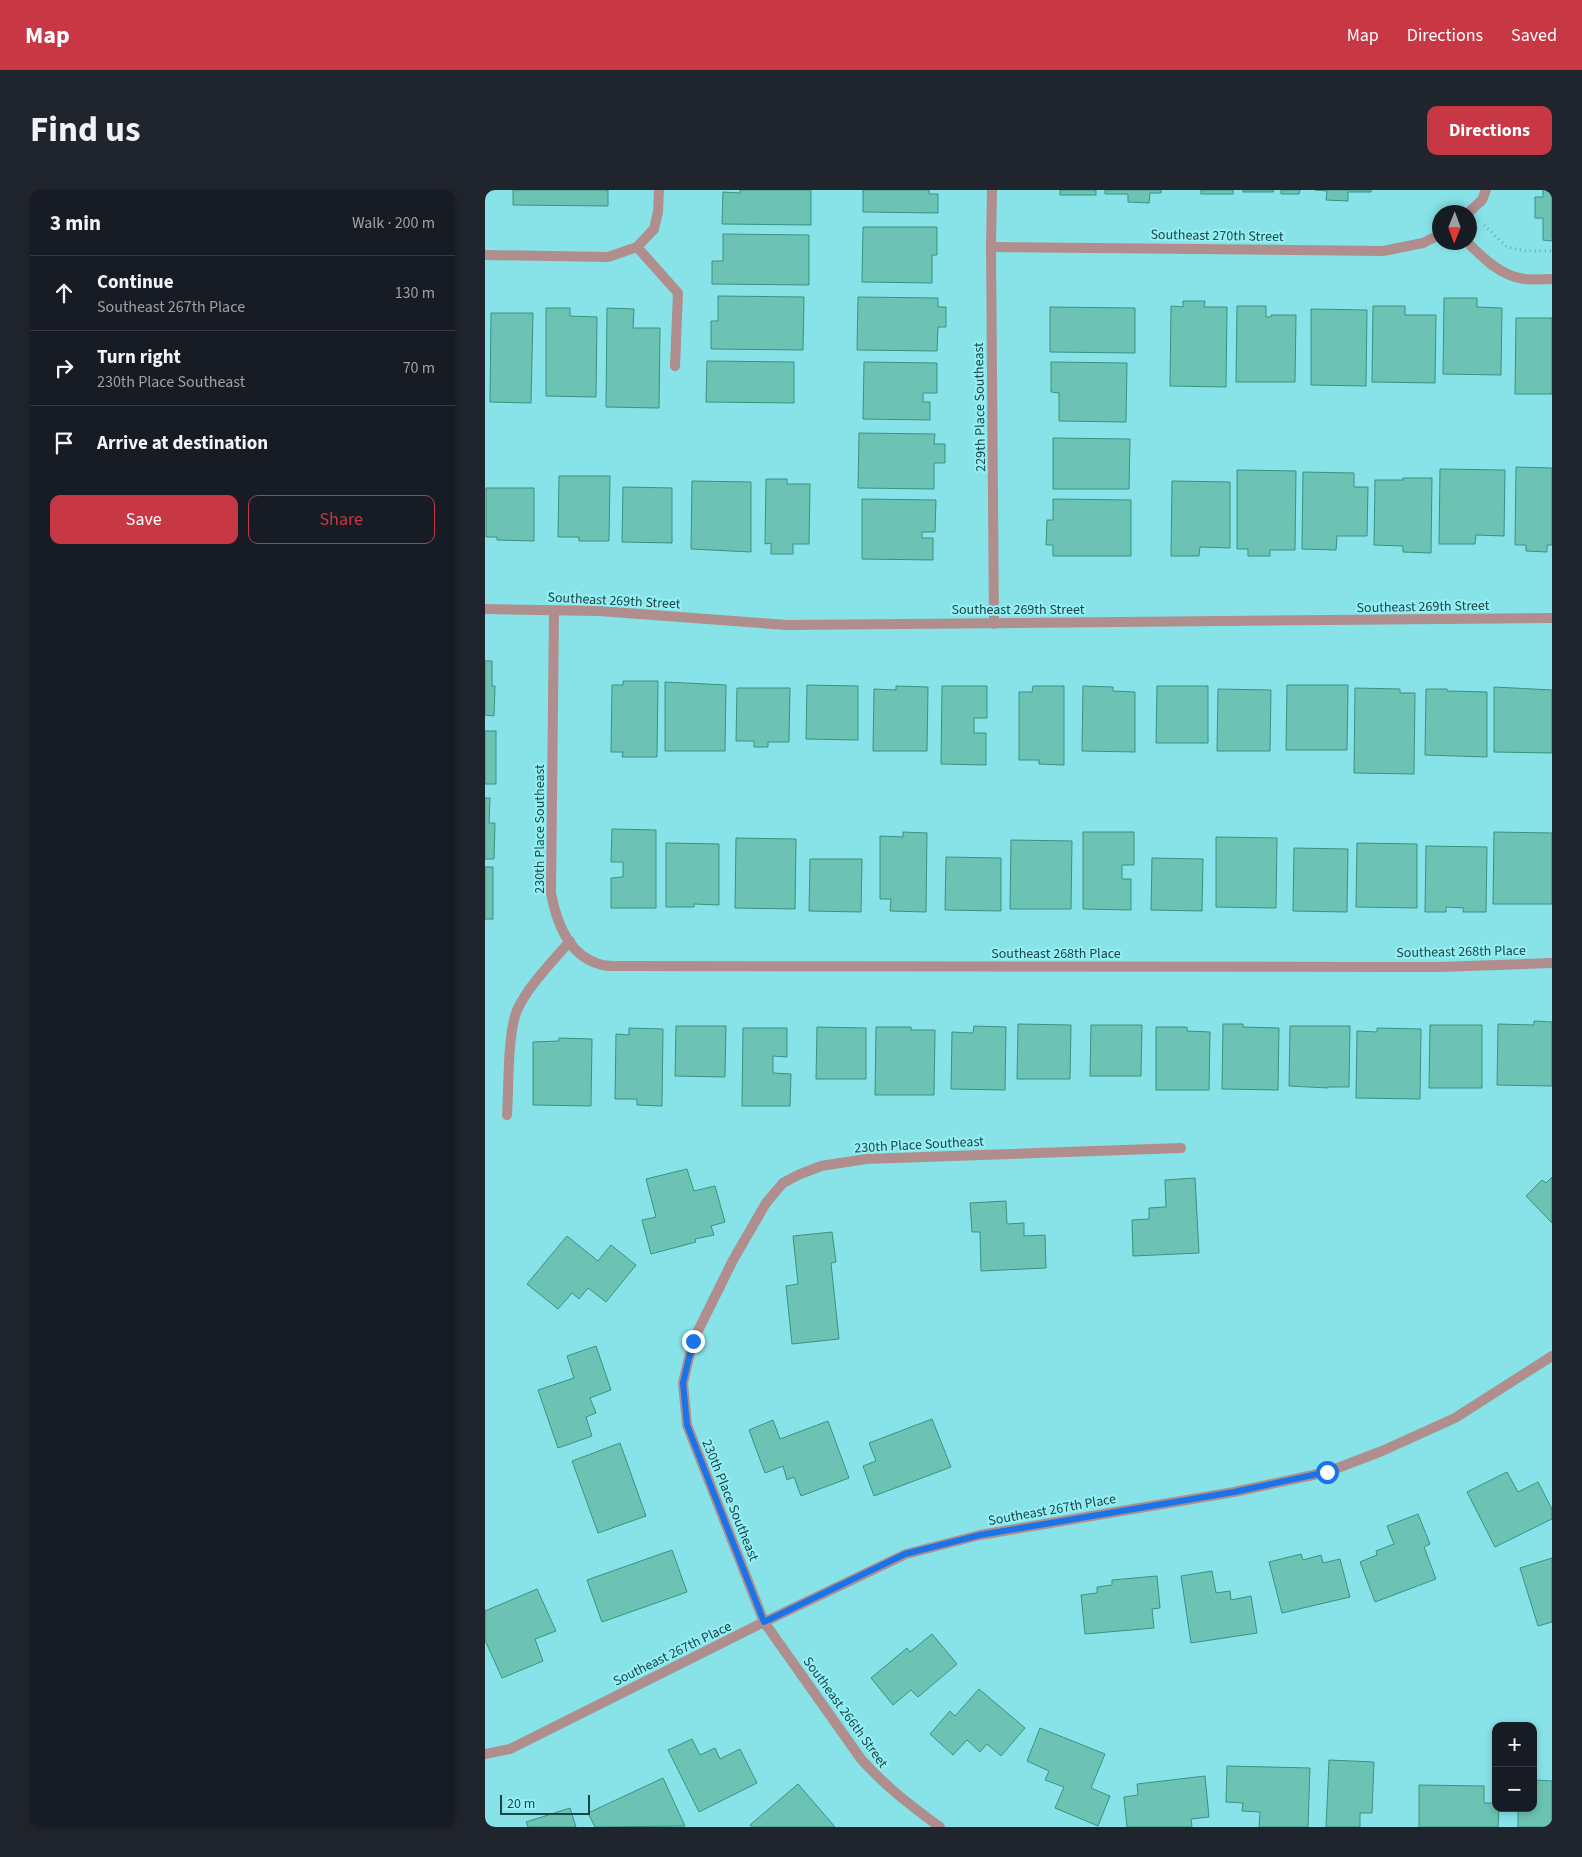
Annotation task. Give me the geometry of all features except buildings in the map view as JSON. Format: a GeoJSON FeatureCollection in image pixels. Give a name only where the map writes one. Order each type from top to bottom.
{"type":"FeatureCollection","features":[{"type":"Feature","properties":{"kind":"street"},"geometry":{"type":"LineString","coordinates":[[485,255],[608,257],[637,247],[654,229],[658,212],[659,190]]}},
{"type":"Feature","properties":{"kind":"street","name":"229th Place Southeast"},"geometry":{"type":"LineString","coordinates":[[992,190],[994,624]]}},
{"type":"Feature","properties":{"kind":"street"},"geometry":{"type":"LineString","coordinates":[[1477,205],[1482,200],[1486,190]]}},
{"type":"Feature","properties":{"kind":"street","name":"Southeast 270th Street"},"geometry":{"type":"LineString","coordinates":[[991,247],[1383,251],[1423,243],[1432,238]]}},
{"type":"Feature","properties":{"kind":"street"},"geometry":{"type":"LineString","coordinates":[[637,247],[678,293],[675,366]]}},
{"type":"Feature","properties":{"kind":"street"},"geometry":{"type":"LineString","coordinates":[[1475,250],[1507,274],[1524,279],[1552,279]]}},
{"type":"Feature","properties":{"kind":"street","name":"Southeast 269th Street"},"geometry":{"type":"LineString","coordinates":[[485,609],[599,611],[787,624],[994,624],[1552,618]]}},
{"type":"Feature","properties":{"kind":"street","name":"230th Place Southeast"},"geometry":{"type":"LineString","coordinates":[[554,611],[551,893],[554,910],[562,930],[570,941]]}},
{"type":"Feature","properties":{"kind":"street"},"geometry":{"type":"LineString","coordinates":[[507,1115],[512,1029],[518,1008],[536,982],[570,941]]}},
{"type":"Feature","properties":{"kind":"street","name":"Southeast 268th Place"},"geometry":{"type":"LineString","coordinates":[[570,941],[581,954],[598,964],[614,966],[1439,967],[1552,963]]}},
{"type":"Feature","properties":{"kind":"street","name":"230th Place Southeast"},"geometry":{"type":"LineString","coordinates":[[764,1622],[687,1425],[683,1383],[693,1341],[733,1260],[765,1203],[783,1183],[798,1175],[821,1166],[866,1159],[1181,1148]]}},
{"type":"Feature","properties":{"kind":"street","name":"Southeast 267th Place"},"geometry":{"type":"LineString","coordinates":[[485,1754],[510,1749],[905,1554],[980,1535],[1234,1492],[1327,1472],[1382,1451],[1455,1418],[1551,1359]]}},
{"type":"Feature","properties":{"kind":"street","name":"Southeast 266th Street"},"geometry":{"type":"LineString","coordinates":[[764,1622],[861,1759],[879,1780],[901,1799],[940,1827]]}},
{"type":"Feature","properties":{"kind":"path"},"geometry":{"type":"LineString","coordinates":[[1477,219],[1507,247],[1526,251],[1552,251]]}},
{"type":"Feature","properties":{"kind":"route"},"geometry":{"type":"LineString","coordinates":[[693,1341],[683,1383],[687,1425],[764,1622],[905,1554],[980,1535],[1234,1492],[1327,1472]]}}]}
